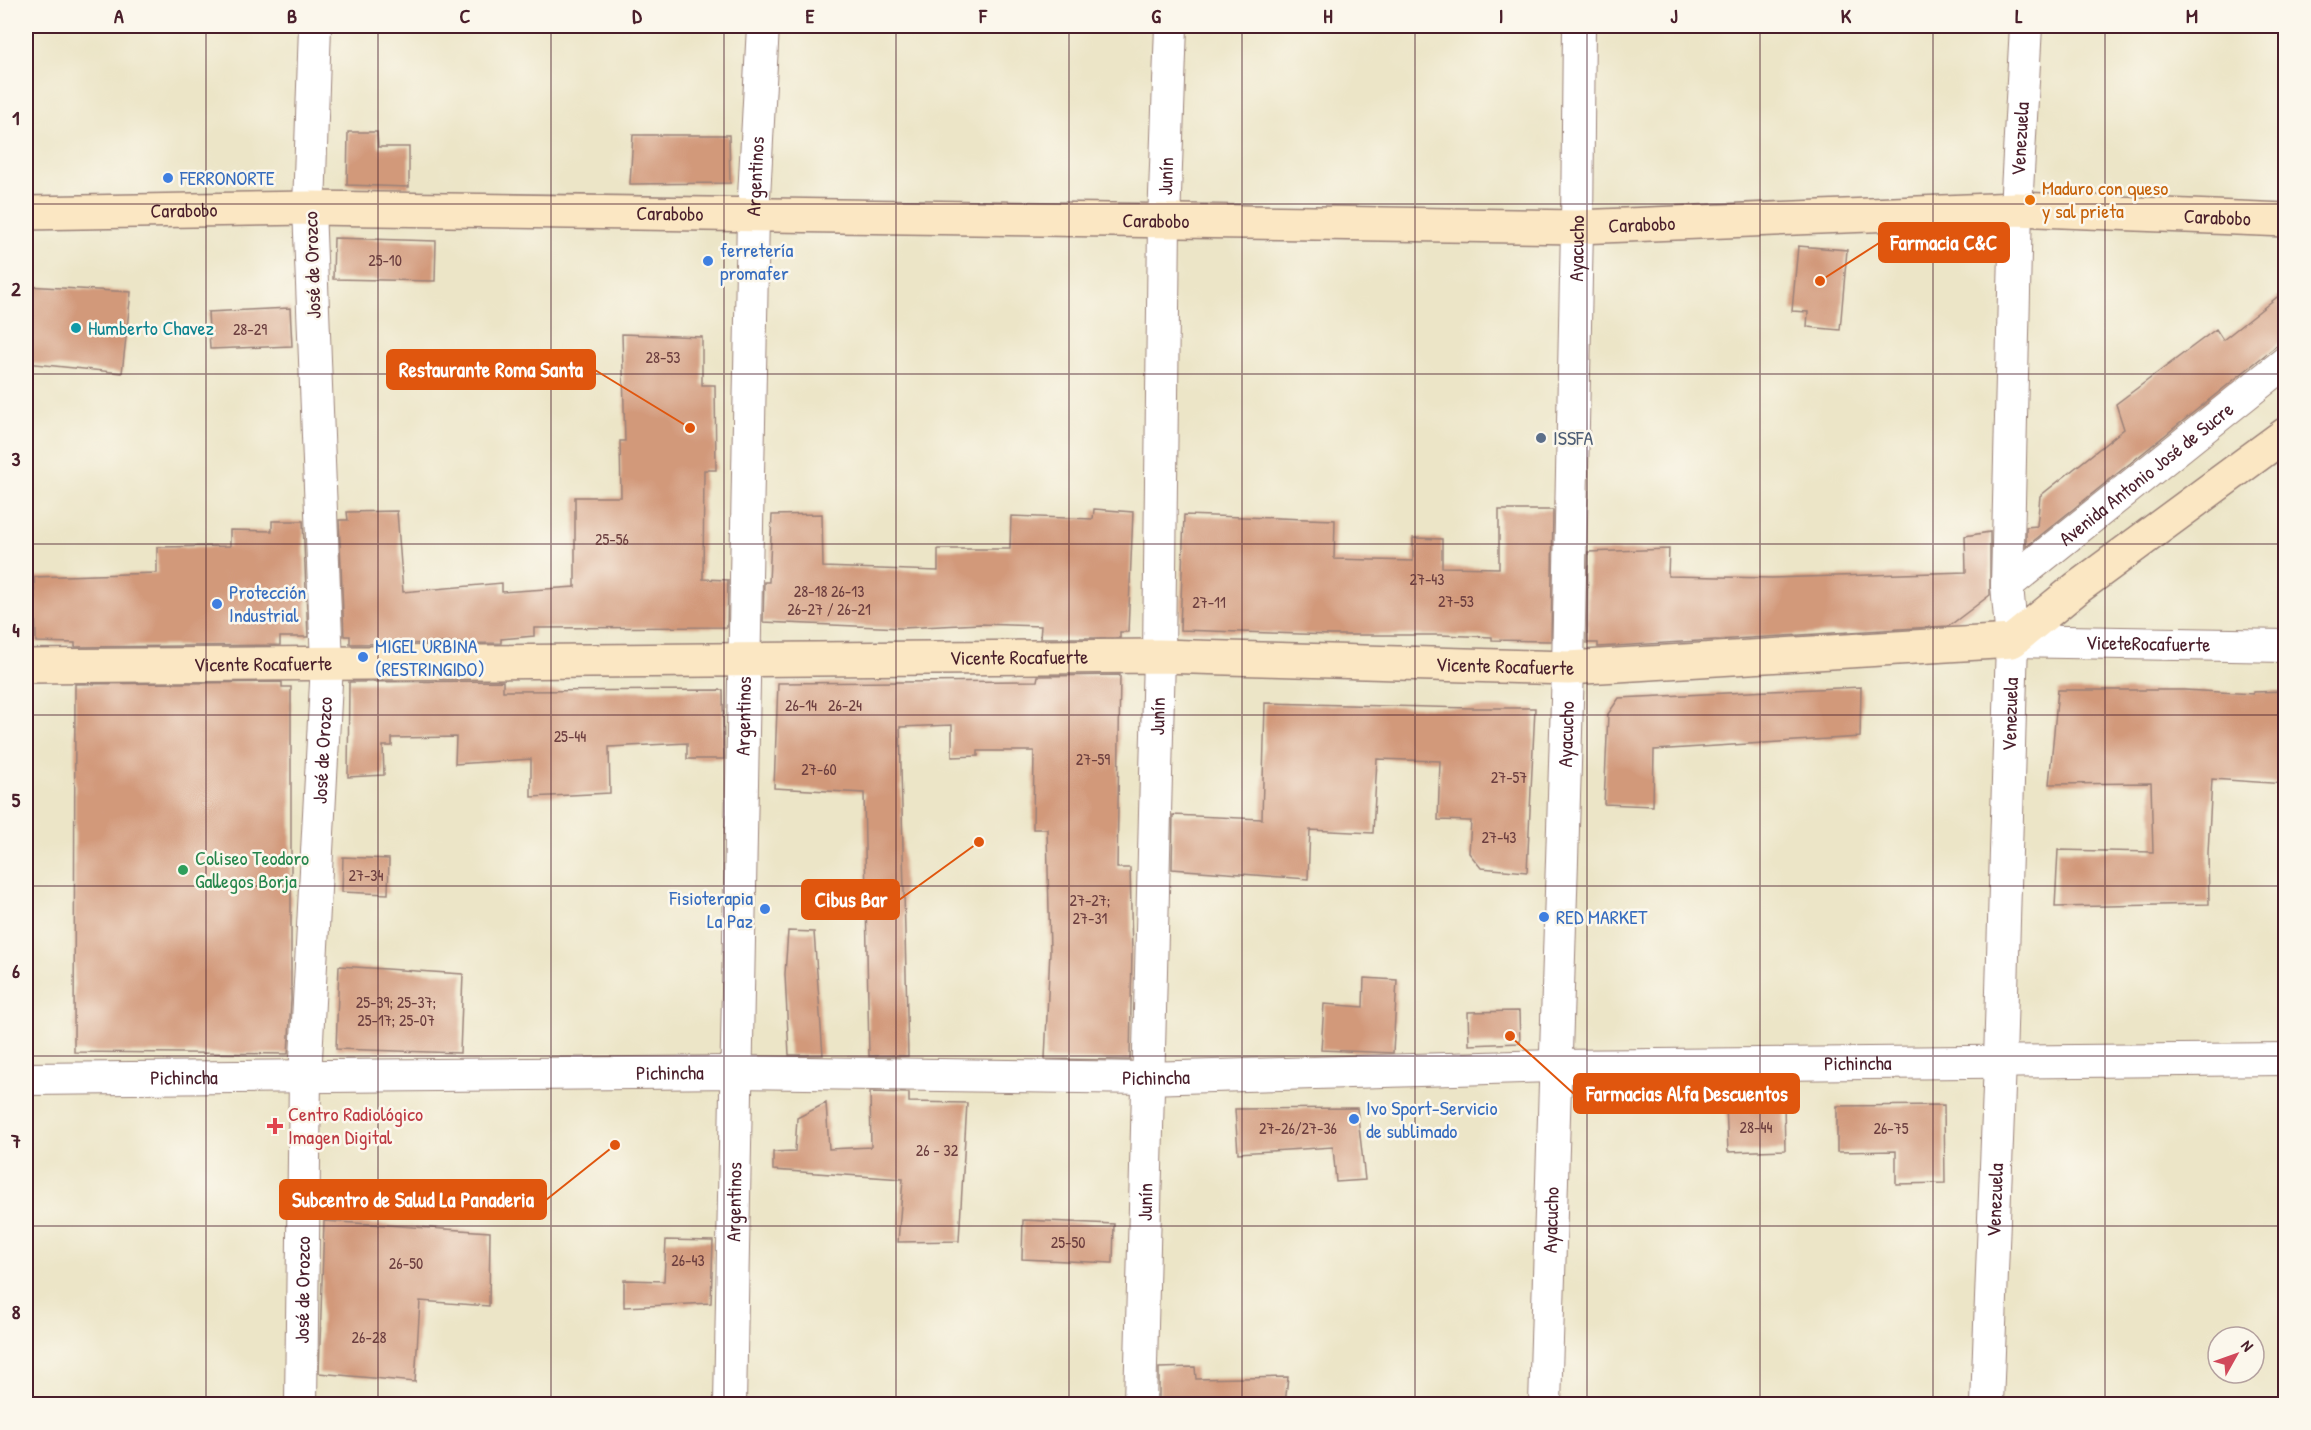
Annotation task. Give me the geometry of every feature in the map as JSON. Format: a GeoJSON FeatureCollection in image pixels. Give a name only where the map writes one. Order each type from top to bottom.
{"type":"FeatureCollection","features":[{"type":"Feature","properties":{"kind":"main road","name":"Carabobo"},"geometry":{"type":"LineString","coordinates":[[26,213],[309,208],[1577,227],[2016,209],[2286,220]]}},
{"type":"Feature","properties":{"kind":"main road"},"geometry":{"type":"LineString","coordinates":[[2012,641],[2077,588],[2286,435]]}},
{"type":"Feature","properties":{"kind":"main road","name":"Vicente Rocafuerte"},"geometry":{"type":"LineString","coordinates":[[26,666],[1159,656],[1568,668],[2012,641]]}},
{"type":"Feature","properties":{"kind":"street","name":"José de Orozco"},"geometry":{"type":"LineString","coordinates":[[301,1404],[305,1077],[327,664],[309,208],[315,26]]}},
{"type":"Feature","properties":{"kind":"street","name":"Argentinos"},"geometry":{"type":"LineString","coordinates":[[730,1404],[753,216],[763,26]]}},
{"type":"Feature","properties":{"kind":"street","name":"Junín"},"geometry":{"type":"LineString","coordinates":[[1140,1404],[1159,656],[1164,222],[1171,26]]}},
{"type":"Feature","properties":{"kind":"street","name":"Ayacucho"},"geometry":{"type":"LineString","coordinates":[[1545,1404],[1568,668],[1579,26]]}},
{"type":"Feature","properties":{"kind":"street","name":"Venezuela"},"geometry":{"type":"LineString","coordinates":[[1987,1404],[2012,641],[2007,585],[2016,209],[2026,26]]}},
{"type":"Feature","properties":{"kind":"street","name":"Avenida Antonio José de Sucre"},"geometry":{"type":"LineString","coordinates":[[2007,585],[2286,362]]}},
{"type":"Feature","properties":{"kind":"street","name":"ViceteRocafuerte"},"geometry":{"type":"LineString","coordinates":[[2012,641],[2286,646]]}},
{"type":"Feature","properties":{"kind":"street","name":"Pichincha"},"geometry":{"type":"LineString","coordinates":[[26,1079],[737,1072],[1147,1078],[1554,1065],[2286,1059]]}},
{"type":"Feature","properties":{"kind":"building"},"geometry":{"type":"Polygon","coordinates":[[[348,132],[377,132],[378,147],[409,147],[409,187],[347,185],[348,132]]]}},
{"type":"Feature","properties":{"kind":"building"},"geometry":{"type":"Polygon","coordinates":[[[633,135],[729,135],[730,183],[630,184],[633,135]]]}},
{"type":"Feature","properties":{"kind":"building"},"geometry":{"type":"Polygon","coordinates":[[[334,238],[436,241],[435,281],[333,279],[334,238]]]}},
{"type":"Feature","properties":{"kind":"building"},"geometry":{"type":"Polygon","coordinates":[[[1798,246],[1847,250],[1840,330],[1807,327],[1808,312],[1792,311],[1798,246]]]}},
{"type":"Feature","properties":{"kind":"building","name":"Humberto Chavez"},"geometry":{"type":"Polygon","coordinates":[[[26,286],[131,292],[122,373],[26,363],[26,286]]]}},
{"type":"Feature","properties":{"kind":"building"},"geometry":{"type":"Polygon","coordinates":[[[2286,290],[2286,338],[2026,547],[2026,527],[2037,526],[2040,496],[2124,429],[2116,404],[2216,329],[2223,340],[2286,290]]]}},
{"type":"Feature","properties":{"kind":"building"},"geometry":{"type":"Polygon","coordinates":[[[290,308],[292,346],[210,349],[208,312],[290,308]]]}},
{"type":"Feature","properties":{"kind":"building"},"geometry":{"type":"Polygon","coordinates":[[[622,334],[702,337],[702,385],[715,385],[716,470],[704,470],[703,579],[728,580],[727,627],[534,628],[534,636],[501,639],[501,643],[350,644],[350,636],[344,636],[339,520],[348,520],[347,512],[397,511],[403,592],[502,583],[502,592],[575,587],[575,497],[621,497],[620,441],[625,441],[622,334]]]}},
{"type":"Feature","properties":{"kind":"building"},"geometry":{"type":"Polygon","coordinates":[[[1094,509],[1133,512],[1128,632],[1120,632],[1120,638],[1040,638],[1041,626],[980,624],[902,628],[763,622],[764,582],[769,582],[772,515],[822,514],[823,567],[938,571],[938,549],[1010,549],[1011,516],[1093,519],[1094,509]]]}},
{"type":"Feature","properties":{"kind":"building"},"geometry":{"type":"Polygon","coordinates":[[[1499,510],[1553,510],[1551,641],[1492,640],[1492,637],[1441,635],[1331,635],[1180,630],[1184,515],[1335,520],[1334,559],[1413,561],[1413,538],[1442,539],[1442,567],[1499,568],[1499,510]]]}},
{"type":"Feature","properties":{"kind":"building"},"geometry":{"type":"Polygon","coordinates":[[[272,521],[303,521],[308,637],[280,637],[280,645],[75,647],[75,643],[36,642],[34,577],[157,573],[157,547],[230,546],[230,530],[272,531],[272,521]]]}},
{"type":"Feature","properties":{"kind":"building"},"geometry":{"type":"Polygon","coordinates":[[[1990,532],[1990,595],[1949,626],[1598,647],[1598,643],[1587,643],[1588,552],[1669,549],[1668,576],[1772,578],[1966,572],[1965,536],[1990,532]]]}},
{"type":"Feature","properties":{"kind":"building"},"geometry":{"type":"Polygon","coordinates":[[[1120,675],[1117,868],[1130,868],[1132,953],[1130,1060],[1045,1059],[1050,951],[1047,829],[1033,829],[1034,751],[978,751],[978,756],[952,757],[952,725],[900,727],[908,1056],[869,1056],[864,793],[774,788],[778,683],[1037,681],[1038,676],[1120,675]]]}},
{"type":"Feature","properties":{"kind":"building"},"geometry":{"type":"Polygon","coordinates":[[[503,681],[503,691],[723,690],[724,759],[687,759],[687,743],[609,747],[610,793],[531,797],[531,759],[455,764],[456,737],[392,738],[392,746],[383,746],[384,775],[348,777],[349,682],[503,681]]]}},
{"type":"Feature","properties":{"kind":"building","name":"Coliseo Teodoro Gallegos Borja"},"geometry":{"type":"Polygon","coordinates":[[[282,682],[282,687],[291,687],[291,1000],[288,1054],[74,1052],[75,684],[282,682]]]}},
{"type":"Feature","properties":{"kind":"building"},"geometry":{"type":"Polygon","coordinates":[[[1861,687],[1860,737],[1654,750],[1653,806],[1604,804],[1608,714],[1619,698],[1861,687]]]}},
{"type":"Feature","properties":{"kind":"building"},"geometry":{"type":"Polygon","coordinates":[[[2058,690],[2184,690],[2253,694],[2253,692],[2286,691],[2286,784],[2212,779],[2208,853],[2209,904],[2055,907],[2058,850],[2153,852],[2151,783],[2049,784],[2058,690]]]}},
{"type":"Feature","properties":{"kind":"building"},"geometry":{"type":"Polygon","coordinates":[[[1265,703],[1535,708],[1527,872],[1481,868],[1469,853],[1471,821],[1438,820],[1440,761],[1377,759],[1373,833],[1310,830],[1308,879],[1172,869],[1173,815],[1262,819],[1265,703]]]}},
{"type":"Feature","properties":{"kind":"building"},"geometry":{"type":"Polygon","coordinates":[[[343,857],[389,859],[388,894],[342,892],[343,857]]]}},
{"type":"Feature","properties":{"kind":"building"},"geometry":{"type":"Polygon","coordinates":[[[788,931],[814,932],[823,1055],[789,1055],[785,974],[788,931]]]}},
{"type":"Feature","properties":{"kind":"building"},"geometry":{"type":"Polygon","coordinates":[[[339,966],[463,974],[460,1053],[336,1049],[339,966]]]}},
{"type":"Feature","properties":{"kind":"building"},"geometry":{"type":"Polygon","coordinates":[[[1364,978],[1397,980],[1393,1053],[1321,1050],[1324,1004],[1363,1007],[1364,978]]]}},
{"type":"Feature","properties":{"kind":"building"},"geometry":{"type":"Polygon","coordinates":[[[1519,1011],[1520,1043],[1469,1045],[1468,1012],[1519,1011]]]}},
{"type":"Feature","properties":{"kind":"building"},"geometry":{"type":"Polygon","coordinates":[[[870,1092],[909,1093],[909,1102],[967,1103],[959,1241],[898,1242],[903,1179],[773,1170],[773,1152],[795,1151],[797,1118],[826,1103],[829,1149],[871,1147],[870,1092]]]}},
{"type":"Feature","properties":{"kind":"building"},"geometry":{"type":"Polygon","coordinates":[[[1784,1103],[1785,1150],[1728,1152],[1726,1105],[1784,1103]]]}},
{"type":"Feature","properties":{"kind":"building"},"geometry":{"type":"Polygon","coordinates":[[[1944,1105],[1945,1183],[1896,1184],[1896,1151],[1837,1152],[1837,1106],[1944,1105]]]}},
{"type":"Feature","properties":{"kind":"building"},"geometry":{"type":"Polygon","coordinates":[[[1357,1108],[1365,1180],[1336,1182],[1333,1147],[1238,1153],[1235,1109],[1357,1108]]]}},
{"type":"Feature","properties":{"kind":"building"},"geometry":{"type":"Polygon","coordinates":[[[1023,1220],[1114,1224],[1113,1263],[1022,1259],[1023,1220]]]}},
{"type":"Feature","properties":{"kind":"building"},"geometry":{"type":"Polygon","coordinates":[[[324,1221],[490,1232],[489,1306],[420,1301],[415,1382],[319,1373],[324,1221]]]}},
{"type":"Feature","properties":{"kind":"building"},"geometry":{"type":"Polygon","coordinates":[[[666,1240],[713,1241],[711,1303],[624,1307],[624,1280],[664,1281],[666,1240]]]}},
{"type":"Feature","properties":{"kind":"building"},"geometry":{"type":"Polygon","coordinates":[[[1195,1367],[1196,1379],[1288,1377],[1285,1404],[1159,1404],[1159,1368],[1195,1367]]]}},
{"type":"Feature","properties":{"kind":"place","name":"FERRONORTE"},"geometry":{"type":"Point","coordinates":[168,178]}},
{"type":"Feature","properties":{"kind":"place","name":"Maduro con queso y sal prieta"},"geometry":{"type":"Point","coordinates":[2030,200]}},
{"type":"Feature","properties":{"kind":"place","name":"ferretería promafer"},"geometry":{"type":"Point","coordinates":[708,261]}},
{"type":"Feature","properties":{"kind":"place","name":"Farmacia C&C"},"geometry":{"type":"Point","coordinates":[1820,281]}},
{"type":"Feature","properties":{"kind":"place","name":"Humberto Chavez"},"geometry":{"type":"Point","coordinates":[76,328]}},
{"type":"Feature","properties":{"kind":"place","name":"Restaurante Roma Santa"},"geometry":{"type":"Point","coordinates":[690,428]}},
{"type":"Feature","properties":{"kind":"place","name":"ISSFA"},"geometry":{"type":"Point","coordinates":[1541,438]}},
{"type":"Feature","properties":{"kind":"place","name":"Protección Industrial"},"geometry":{"type":"Point","coordinates":[217,604]}},
{"type":"Feature","properties":{"kind":"place","name":"MIGEL URBINA (RESTRINGIDO)"},"geometry":{"type":"Point","coordinates":[363,657]}},
{"type":"Feature","properties":{"kind":"place","name":"Cibus Bar"},"geometry":{"type":"Point","coordinates":[979,842]}},
{"type":"Feature","properties":{"kind":"place","name":"Coliseo Teodoro Gallegos Borja"},"geometry":{"type":"Point","coordinates":[183,870]}},
{"type":"Feature","properties":{"kind":"place","name":"Fisioterapia La Paz"},"geometry":{"type":"Point","coordinates":[765,909]}},
{"type":"Feature","properties":{"kind":"place","name":"RED MARKET"},"geometry":{"type":"Point","coordinates":[1544,917]}},
{"type":"Feature","properties":{"kind":"place","name":"Farmacias Alfa Descuentos"},"geometry":{"type":"Point","coordinates":[1510,1036]}},
{"type":"Feature","properties":{"kind":"place","name":"Ivo Sport-Servicio de sublimado"},"geometry":{"type":"Point","coordinates":[1354,1119]}},
{"type":"Feature","properties":{"kind":"place","name":"Centro Radiológico Imagen Digital"},"geometry":{"type":"Point","coordinates":[275,1126]}},
{"type":"Feature","properties":{"kind":"place","name":"Subcentro de Salud La Panaderia"},"geometry":{"type":"Point","coordinates":[615,1145]}}]}
